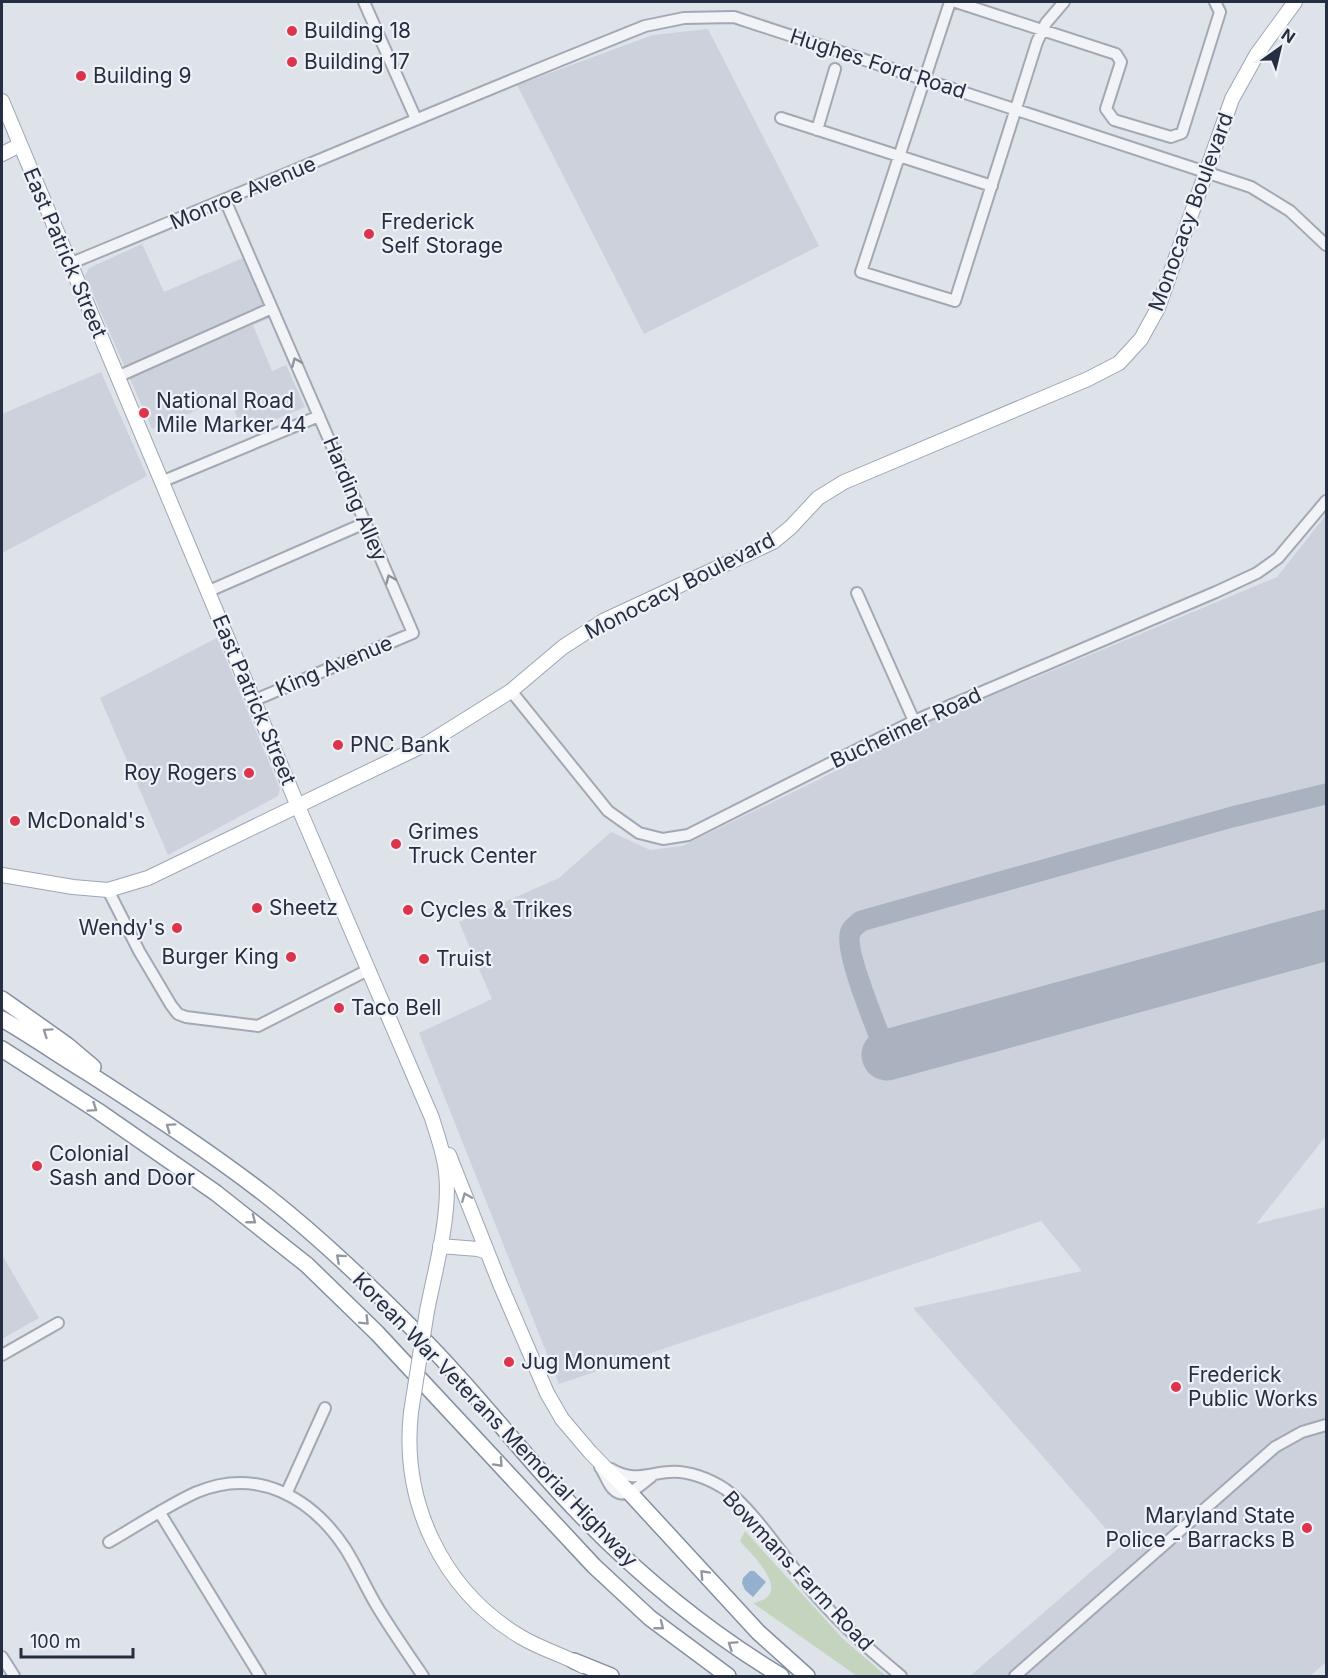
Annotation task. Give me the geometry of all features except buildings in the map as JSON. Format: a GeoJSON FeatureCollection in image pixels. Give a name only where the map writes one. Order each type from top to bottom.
{"type":"FeatureCollection","features":[{"type":"Feature","properties":{"kind":"highway"},"geometry":{"type":"LineString","coordinates":[[2,999],[67,1046],[142,1107]]}},
{"type":"Feature","properties":{"kind":"highway","name":"Korean War Veterans Memorial Highway"},"geometry":{"type":"LineString","coordinates":[[2,1019],[142,1107],[267,1197],[325,1245],[426,1342],[572,1507],[610,1545],[724,1639],[781,1677]]}},
{"type":"Feature","properties":{"kind":"highway","name":"Korean War Veterans Memorial Highway"},"geometry":{"type":"LineString","coordinates":[[2,1049],[216,1193],[307,1265],[377,1333],[594,1566],[651,1618],[728,1677]]}},
{"type":"Feature","properties":{"kind":"highway"},"geometry":{"type":"LineString","coordinates":[[2,1058],[44,1076]]}},
{"type":"Feature","properties":{"kind":"highway"},"geometry":{"type":"LineString","coordinates":[[630,1493],[758,1632],[807,1677]]}},
{"type":"Feature","properties":{"kind":"highway"},"geometry":{"type":"LineString","coordinates":[[574,1661],[611,1677]]}},
{"type":"Feature","properties":{"kind":"main road","name":"Monocacy Boulevard"},"geometry":{"type":"LineString","coordinates":[[2,875],[73,887],[108,890],[148,878],[297,804],[428,743],[510,691],[563,647],[605,620],[773,542],[791,527],[818,498],[844,482],[1088,379],[1119,363],[1141,339],[1158,309],[1232,99],[1257,54],[1295,2]]}},
{"type":"Feature","properties":{"kind":"main road","name":"East Patrick Street"},"geometry":{"type":"LineString","coordinates":[[2,101],[297,804],[432,1118],[446,1174],[446,1203],[409,1433],[416,1499],[431,1539],[441,1559],[469,1595],[503,1625],[538,1646],[574,1661],[602,1677]]}},
{"type":"Feature","properties":{"kind":"main road"},"geometry":{"type":"LineString","coordinates":[[2,154],[20,146]]}},
{"type":"Feature","properties":{"kind":"main road"},"geometry":{"type":"LineString","coordinates":[[432,1118],[452,1161],[487,1252],[547,1393],[562,1419],[630,1493]]}},
{"type":"Feature","properties":{"kind":"main road"},"geometry":{"type":"LineString","coordinates":[[440,1246],[478,1249],[487,1252]]}},
{"type":"Feature","properties":{"kind":"street"},"geometry":{"type":"LineString","coordinates":[[364,2],[416,119]]}},
{"type":"Feature","properties":{"kind":"street"},"geometry":{"type":"LineString","coordinates":[[950,2],[861,272],[955,301],[1037,42],[1043,29],[1064,2]]}},
{"type":"Feature","properties":{"kind":"street"},"geometry":{"type":"LineString","coordinates":[[956,2],[1116,54],[1121,62],[1106,109],[1114,120],[1171,137],[1182,133],[1220,12],[1214,2]]}},
{"type":"Feature","properties":{"kind":"street","name":"Hughes Ford Road"},"geometry":{"type":"LineString","coordinates":[[416,119],[645,26],[684,18],[734,17],[1251,187],[1290,211],[1326,246]]}},
{"type":"Feature","properties":{"kind":"street"},"geometry":{"type":"LineString","coordinates":[[817,130],[836,69]]}},
{"type":"Feature","properties":{"kind":"street"},"geometry":{"type":"LineString","coordinates":[[781,118],[992,186]]}},
{"type":"Feature","properties":{"kind":"street","name":"Monroe Avenue"},"geometry":{"type":"LineString","coordinates":[[69,264],[416,119]]}},
{"type":"Feature","properties":{"kind":"street","name":"Harding Alley"},"geometry":{"type":"LineString","coordinates":[[225,200],[413,633]]}},
{"type":"Feature","properties":{"kind":"street"},"geometry":{"type":"LineString","coordinates":[[117,377],[272,308]]}},
{"type":"Feature","properties":{"kind":"street"},"geometry":{"type":"LineString","coordinates":[[161,482],[319,416]]}},
{"type":"Feature","properties":{"kind":"street","name":"Bucheimer Road"},"geometry":{"type":"LineString","coordinates":[[510,691],[608,811],[639,833],[663,839],[688,835],[914,721],[1257,573],[1278,558],[1326,501]]}},
{"type":"Feature","properties":{"kind":"street"},"geometry":{"type":"LineString","coordinates":[[209,591],[365,523]]}},
{"type":"Feature","properties":{"kind":"street"},"geometry":{"type":"LineString","coordinates":[[857,593],[914,721]]}},
{"type":"Feature","properties":{"kind":"street","name":"King Avenue"},"geometry":{"type":"LineString","coordinates":[[255,700],[413,633]]}},
{"type":"Feature","properties":{"kind":"street"},"geometry":{"type":"LineString","coordinates":[[108,890],[139,951],[171,1005],[178,1014],[186,1017],[258,1026],[368,970]]}},
{"type":"Feature","properties":{"kind":"street"},"geometry":{"type":"LineString","coordinates":[[2,1354],[58,1323]]}},
{"type":"Feature","properties":{"kind":"street"},"geometry":{"type":"LineString","coordinates":[[286,1492],[325,1408]]}},
{"type":"Feature","properties":{"kind":"street"},"geometry":{"type":"LineString","coordinates":[[1015,1677],[1275,1447],[1302,1432],[1326,1425]]}},
{"type":"Feature","properties":{"kind":"street"},"geometry":{"type":"LineString","coordinates":[[590,1452],[615,1491],[630,1493],[655,1474]]}},
{"type":"Feature","properties":{"kind":"street","name":"Bowmans Farm Road"},"geometry":{"type":"LineString","coordinates":[[603,1464],[625,1477],[668,1472],[692,1474],[724,1489],[741,1504],[827,1607],[901,1677]]}},
{"type":"Feature","properties":{"kind":"street"},"geometry":{"type":"LineString","coordinates":[[109,1542],[197,1492],[226,1484],[262,1484],[286,1492],[322,1518],[345,1548],[378,1607],[423,1677]]}},
{"type":"Feature","properties":{"kind":"street"},"geometry":{"type":"LineString","coordinates":[[160,1513],[260,1677]]}},
{"type":"Feature","properties":{"kind":"street"},"geometry":{"type":"LineString","coordinates":[[2,1657],[14,1677]]}},
{"type":"Feature","properties":{"kind":"shaded area"},"geometry":{"type":"Polygon","coordinates":[[[708,29],[819,246],[644,334],[517,85],[653,35],[708,29]]]}},
{"type":"Feature","properties":{"kind":"shaded area"},"geometry":{"type":"Polygon","coordinates":[[[142,244],[164,292],[245,257],[271,318],[253,325],[272,371],[286,365],[305,407],[244,433],[228,397],[152,429],[85,276],[89,268],[142,244]]]}},
{"type":"Feature","properties":{"kind":"shaded area"},"geometry":{"type":"Polygon","coordinates":[[[101,372],[147,476],[2,553],[2,414],[101,372]]]}},
{"type":"Feature","properties":{"kind":"shaded area"},"geometry":{"type":"Polygon","coordinates":[[[1326,515],[1326,1136],[1256,1224],[1326,1207],[1326,1662],[1310,1676],[970,1676],[1121,1546],[913,1308],[1082,1271],[1041,1221],[559,1384],[419,1033],[492,999],[459,922],[559,878],[611,832],[650,850],[682,846],[936,719],[1277,577],[1326,515]]]}},
{"type":"Feature","properties":{"kind":"shaded area"},"geometry":{"type":"Polygon","coordinates":[[[217,638],[280,789],[278,796],[168,855],[100,698],[217,638]]]}},
{"type":"Feature","properties":{"kind":"shaded area"},"geometry":{"type":"Polygon","coordinates":[[[2,1255],[39,1318],[2,1339],[2,1255]]]}},
{"type":"Feature","properties":{"kind":"green space"},"geometry":{"type":"Polygon","coordinates":[[[745,1531],[843,1639],[886,1676],[857,1676],[753,1603],[765,1599],[771,1592],[771,1584],[761,1565],[740,1541],[745,1531]]]}},
{"type":"Feature","properties":{"kind":"water"},"geometry":{"type":"Polygon","coordinates":[[[750,1571],[754,1571],[766,1582],[753,1597],[745,1590],[742,1583],[743,1578],[750,1571]]]}},
{"type":"Feature","properties":{"kind":"taxiway"},"geometry":{"type":"LineString","coordinates":[[887,1055],[856,972],[852,954],[851,931],[861,921],[1232,817],[1326,794]]}},
{"type":"Feature","properties":{"kind":"runway"},"geometry":{"type":"LineString","coordinates":[[887,1055],[1326,935]]}},
{"type":"Feature","properties":{"kind":"place","name":"Building 18"},"geometry":{"type":"Point","coordinates":[292,31]}},
{"type":"Feature","properties":{"kind":"place","name":"Building 17"},"geometry":{"type":"Point","coordinates":[292,62]}},
{"type":"Feature","properties":{"kind":"place","name":"Building 9"},"geometry":{"type":"Point","coordinates":[81,76]}},
{"type":"Feature","properties":{"kind":"place","name":"Frederick Self Storage"},"geometry":{"type":"Point","coordinates":[369,234]}},
{"type":"Feature","properties":{"kind":"place","name":"National Road Mile Marker 44"},"geometry":{"type":"Point","coordinates":[144,413]}},
{"type":"Feature","properties":{"kind":"place","name":"PNC Bank"},"geometry":{"type":"Point","coordinates":[338,745]}},
{"type":"Feature","properties":{"kind":"place","name":"Roy Rogers"},"geometry":{"type":"Point","coordinates":[249,773]}},
{"type":"Feature","properties":{"kind":"place","name":"McDonald's"},"geometry":{"type":"Point","coordinates":[15,821]}},
{"type":"Feature","properties":{"kind":"place","name":"Grimes Truck Center"},"geometry":{"type":"Point","coordinates":[396,844]}},
{"type":"Feature","properties":{"kind":"place","name":"Sheetz"},"geometry":{"type":"Point","coordinates":[257,908]}},
{"type":"Feature","properties":{"kind":"place","name":"Cycles & Trikes"},"geometry":{"type":"Point","coordinates":[408,910]}},
{"type":"Feature","properties":{"kind":"place","name":"Wendy's"},"geometry":{"type":"Point","coordinates":[177,928]}},
{"type":"Feature","properties":{"kind":"place","name":"Burger King"},"geometry":{"type":"Point","coordinates":[291,957]}},
{"type":"Feature","properties":{"kind":"place","name":"Truist"},"geometry":{"type":"Point","coordinates":[424,959]}},
{"type":"Feature","properties":{"kind":"place","name":"Taco Bell"},"geometry":{"type":"Point","coordinates":[339,1008]}},
{"type":"Feature","properties":{"kind":"place","name":"Colonial Sash and Door"},"geometry":{"type":"Point","coordinates":[37,1166]}},
{"type":"Feature","properties":{"kind":"place","name":"Jug Monument"},"geometry":{"type":"Point","coordinates":[509,1362]}},
{"type":"Feature","properties":{"kind":"place","name":"Frederick Public Works"},"geometry":{"type":"Point","coordinates":[1176,1387]}},
{"type":"Feature","properties":{"kind":"place","name":"Maryland State Police - Barracks B"},"geometry":{"type":"Point","coordinates":[1307,1528]}}]}
